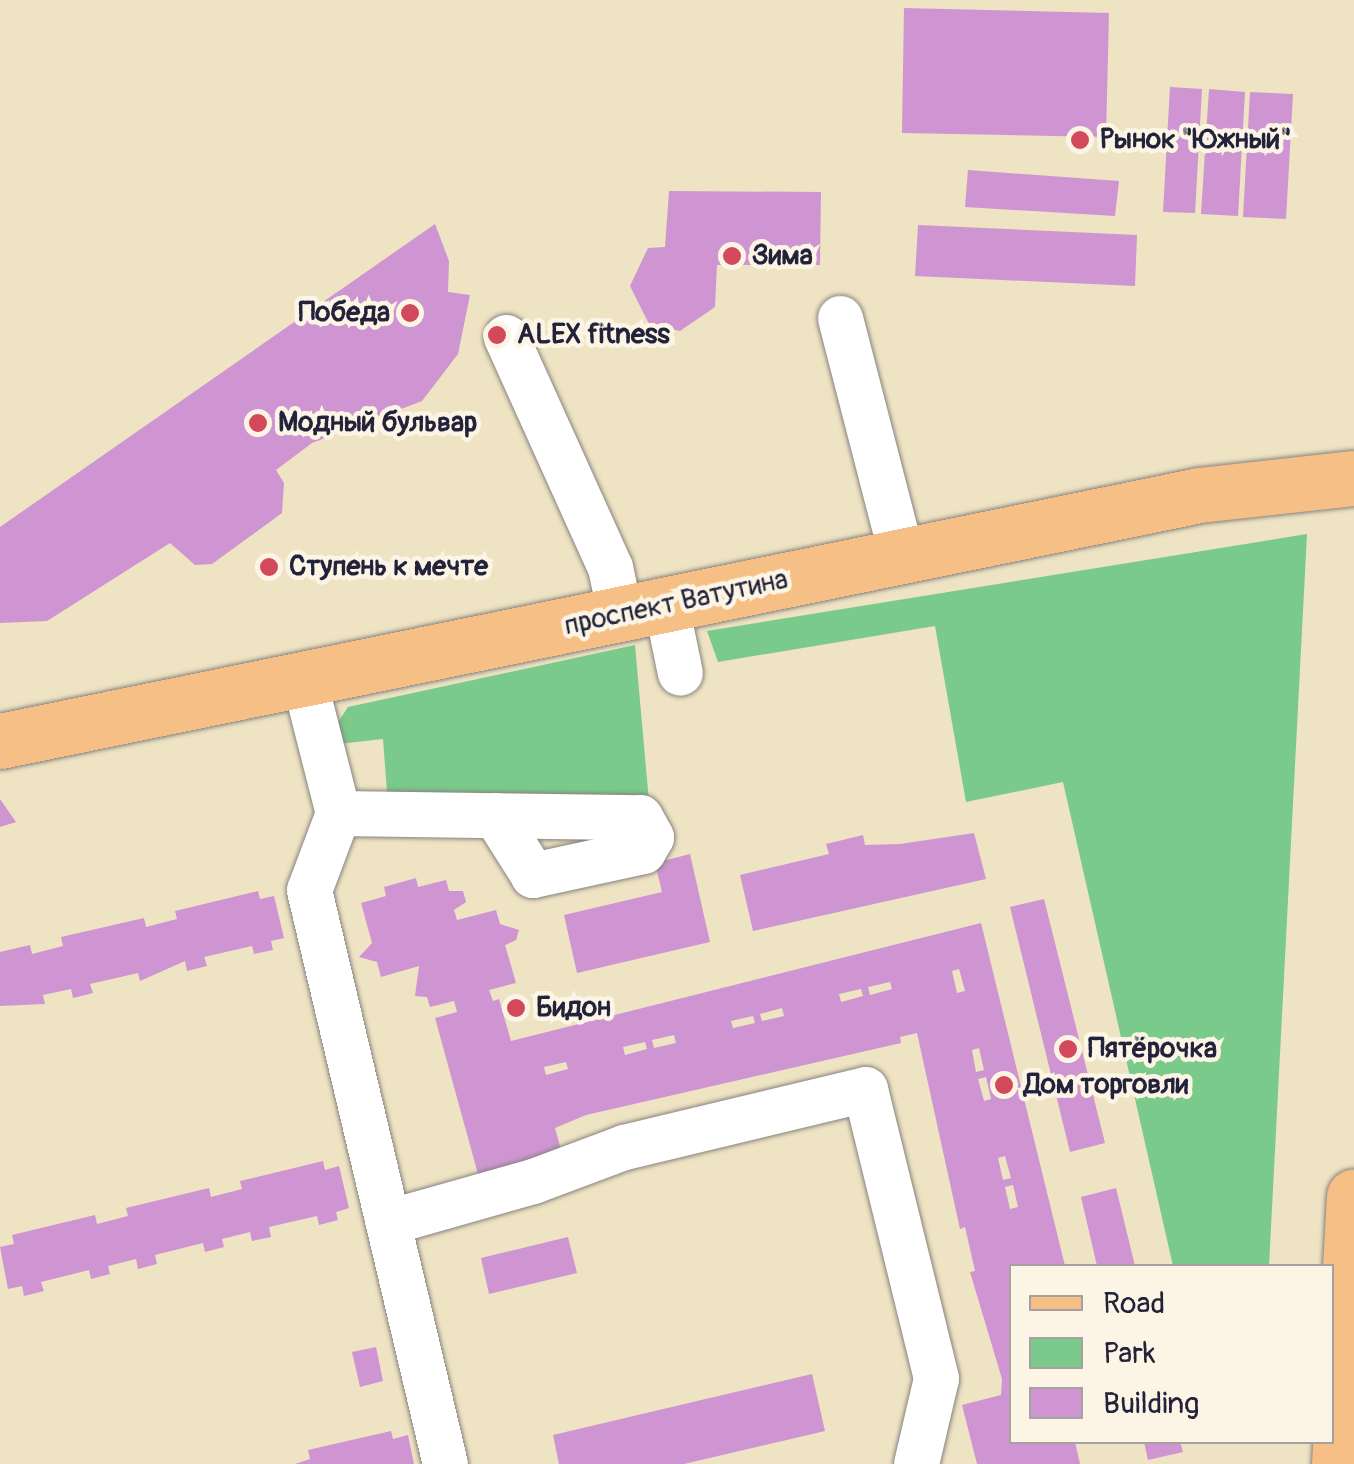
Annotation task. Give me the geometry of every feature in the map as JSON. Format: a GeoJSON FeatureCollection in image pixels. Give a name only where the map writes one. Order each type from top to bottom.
{"type":"FeatureCollection","features":[{"type":"Feature","properties":{"kind":"main road","name":"проспект Ватутина"},"geometry":{"type":"LineString","coordinates":[[0,741],[1199,495],[1354,478]]}},
{"type":"Feature","properties":{"kind":"main road"},"geometry":{"type":"LineString","coordinates":[[1339,1464],[1354,1196]]}},
{"type":"Feature","properties":{"kind":"lane"},"geometry":{"type":"LineString","coordinates":[[840,318],[902,556]]}},
{"type":"Feature","properties":{"kind":"lane"},"geometry":{"type":"LineString","coordinates":[[506,338],[610,567],[643,610],[680,673]]}},
{"type":"Feature","properties":{"kind":"lane"},"geometry":{"type":"LineString","coordinates":[[304,680],[338,813],[308,890],[445,1464]]}},
{"type":"Feature","properties":{"kind":"lane"},"geometry":{"type":"LineString","coordinates":[[338,813],[494,815]]}},
{"type":"Feature","properties":{"kind":"lane"},"geometry":{"type":"LineString","coordinates":[[388,1222],[532,1182],[624,1147],[864,1089],[936,1378],[906,1462]]}},
{"type":"Feature","properties":{"kind":"green space"},"geometry":{"type":"Polygon","coordinates":[[[1307,534],[1269,1264],[1173,1264],[1063,782],[966,802],[935,626],[718,662],[707,631],[1307,534]]]}},
{"type":"Feature","properties":{"kind":"green space"},"geometry":{"type":"Polygon","coordinates":[[[635,645],[649,802],[388,805],[383,739],[338,744],[332,731],[348,707],[635,645]]]}},
{"type":"Feature","properties":{"kind":"building"},"geometry":{"type":"Polygon","coordinates":[[[904,8],[1109,13],[1106,137],[902,133],[904,8]]]}},
{"type":"Feature","properties":{"kind":"building"},"geometry":{"type":"Polygon","coordinates":[[[1170,87],[1202,89],[1195,213],[1163,212],[1170,87]]]}},
{"type":"Feature","properties":{"kind":"building"},"geometry":{"type":"Polygon","coordinates":[[[1209,89],[1245,92],[1238,216],[1201,214],[1209,89]]]}},
{"type":"Feature","properties":{"kind":"building"},"geometry":{"type":"Polygon","coordinates":[[[1250,92],[1293,94],[1286,219],[1243,217],[1250,92]]]}},
{"type":"Feature","properties":{"kind":"building"},"geometry":{"type":"Polygon","coordinates":[[[968,170],[1119,181],[1115,216],[965,207],[968,170]]]}},
{"type":"Feature","properties":{"kind":"building","name":"Зима"},"geometry":{"type":"Polygon","coordinates":[[[669,191],[821,192],[820,265],[717,265],[715,307],[680,331],[649,324],[630,286],[648,248],[665,247],[669,191]]]}},
{"type":"Feature","properties":{"kind":"building","name":"Модный бульвар"},"geometry":{"type":"Polygon","coordinates":[[[435,224],[449,261],[448,292],[470,295],[458,354],[422,401],[312,443],[276,470],[284,483],[282,513],[212,564],[195,565],[170,543],[47,621],[0,623],[0,527],[435,224]]]}},
{"type":"Feature","properties":{"kind":"building"},"geometry":{"type":"Polygon","coordinates":[[[918,225],[1137,235],[1135,286],[915,276],[918,225]]]}},
{"type":"Feature","properties":{"kind":"building"},"geometry":{"type":"Polygon","coordinates":[[[0,799],[16,822],[0,827],[0,799]]]}},
{"type":"Feature","properties":{"kind":"building"},"geometry":{"type":"Polygon","coordinates":[[[974,833],[986,879],[753,931],[740,875],[829,854],[826,844],[863,835],[865,845],[974,833]]]}},
{"type":"Feature","properties":{"kind":"building"},"geometry":{"type":"Polygon","coordinates":[[[690,854],[710,942],[577,973],[564,915],[662,892],[655,863],[690,854]]]}},
{"type":"Feature","properties":{"kind":"building"},"geometry":{"type":"Polygon","coordinates":[[[416,878],[418,887],[446,880],[449,891],[463,891],[466,902],[454,910],[457,920],[496,910],[500,924],[519,930],[516,940],[505,945],[516,983],[489,990],[493,1001],[499,999],[511,1041],[981,923],[1065,1264],[1009,1264],[1009,1444],[1075,1444],[1080,1464],[977,1464],[962,1405],[1001,1395],[1002,1379],[970,1272],[975,1271],[965,1227],[960,1229],[917,1033],[900,1037],[901,1043],[586,1115],[555,1128],[564,1161],[481,1185],[435,1018],[457,1012],[454,1001],[430,1007],[427,997],[415,996],[419,966],[381,977],[377,962],[359,957],[372,943],[361,903],[386,896],[384,887],[416,878]],[[959,969],[952,971],[957,993],[965,991],[959,969]],[[890,982],[868,987],[870,995],[892,989],[890,982]],[[861,989],[839,994],[841,1002],[863,996],[861,989]],[[782,1008],[760,1014],[762,1021],[784,1016],[782,1008]],[[753,1016],[731,1021],[733,1028],[755,1023],[753,1016]],[[674,1035],[652,1040],[654,1048],[676,1043],[674,1035]],[[645,1042],[623,1047],[625,1055],[647,1049],[645,1042]],[[979,1048],[972,1050],[976,1072],[984,1070],[979,1048]],[[566,1062],[544,1067],[546,1075],[568,1069],[566,1062]],[[986,1077],[978,1079],[984,1101],[991,1099],[986,1077]],[[1005,1156],[998,1158],[1003,1180],[1011,1178],[1005,1156]],[[1013,1185],[1005,1187],[1010,1209],[1018,1207],[1013,1185]]]}},
{"type":"Feature","properties":{"kind":"building"},"geometry":{"type":"Polygon","coordinates":[[[258,891],[260,899],[274,896],[284,938],[271,941],[273,950],[254,954],[252,946],[204,957],[207,966],[187,971],[185,961],[140,981],[138,973],[90,984],[93,993],[73,998],[71,989],[43,995],[45,1004],[0,1006],[0,952],[30,945],[32,954],[63,946],[61,937],[144,918],[146,927],[177,919],[175,911],[258,891]]]}},
{"type":"Feature","properties":{"kind":"building"},"geometry":{"type":"Polygon","coordinates":[[[1044,899],[1105,1143],[1070,1152],[1010,907],[1044,899]]]}},
{"type":"Feature","properties":{"kind":"building"},"geometry":{"type":"Polygon","coordinates":[[[323,1161],[325,1170],[339,1166],[349,1208],[336,1212],[338,1220],[319,1225],[317,1216],[269,1227],[271,1237],[252,1241],[250,1232],[222,1239],[224,1247],[205,1252],[203,1243],[155,1255],[157,1264],[138,1269],[136,1259],[108,1266],[110,1274],[91,1279],[89,1270],[41,1282],[44,1291],[24,1296],[22,1286],[8,1289],[0,1247],[14,1244],[12,1235],[95,1215],[97,1224],[128,1216],[126,1208],[209,1188],[211,1197],[242,1189],[240,1181],[323,1161]]]}},
{"type":"Feature","properties":{"kind":"building"},"geometry":{"type":"Polygon","coordinates":[[[1116,1188],[1135,1264],[1097,1264],[1081,1197],[1116,1188]]]}},
{"type":"Feature","properties":{"kind":"building"},"geometry":{"type":"Polygon","coordinates":[[[568,1237],[577,1273],[489,1294],[481,1258],[568,1237]]]}},
{"type":"Feature","properties":{"kind":"building"},"geometry":{"type":"Polygon","coordinates":[[[376,1347],[383,1381],[360,1387],[352,1352],[376,1347]]]}},
{"type":"Feature","properties":{"kind":"building"},"geometry":{"type":"Polygon","coordinates":[[[812,1374],[825,1431],[684,1464],[559,1464],[553,1435],[812,1374]]]}},
{"type":"Feature","properties":{"kind":"building"},"geometry":{"type":"Polygon","coordinates":[[[391,1431],[393,1439],[408,1435],[414,1464],[295,1464],[310,1459],[308,1450],[391,1431]]]}},
{"type":"Feature","properties":{"kind":"building"},"geometry":{"type":"Polygon","coordinates":[[[1144,1444],[1181,1444],[1183,1452],[1148,1460],[1144,1444]]]}},
{"type":"Feature","properties":{"kind":"place","name":"Рынок \"Южный\""},"geometry":{"type":"Point","coordinates":[1080,140]}},
{"type":"Feature","properties":{"kind":"place","name":"Зима"},"geometry":{"type":"Point","coordinates":[732,256]}},
{"type":"Feature","properties":{"kind":"place","name":"Победа"},"geometry":{"type":"Point","coordinates":[410,313]}},
{"type":"Feature","properties":{"kind":"place","name":"ALEX fitness"},"geometry":{"type":"Point","coordinates":[497,335]}},
{"type":"Feature","properties":{"kind":"place","name":"Модный бульвар"},"geometry":{"type":"Point","coordinates":[258,423]}},
{"type":"Feature","properties":{"kind":"place","name":"Ступень к мечте"},"geometry":{"type":"Point","coordinates":[269,567]}},
{"type":"Feature","properties":{"kind":"place","name":"Бидон"},"geometry":{"type":"Point","coordinates":[516,1008]}},
{"type":"Feature","properties":{"kind":"place","name":"Пятёрочка"},"geometry":{"type":"Point","coordinates":[1068,1049]}},
{"type":"Feature","properties":{"kind":"place","name":"Дом торговли"},"geometry":{"type":"Point","coordinates":[1004,1085]}}]}
